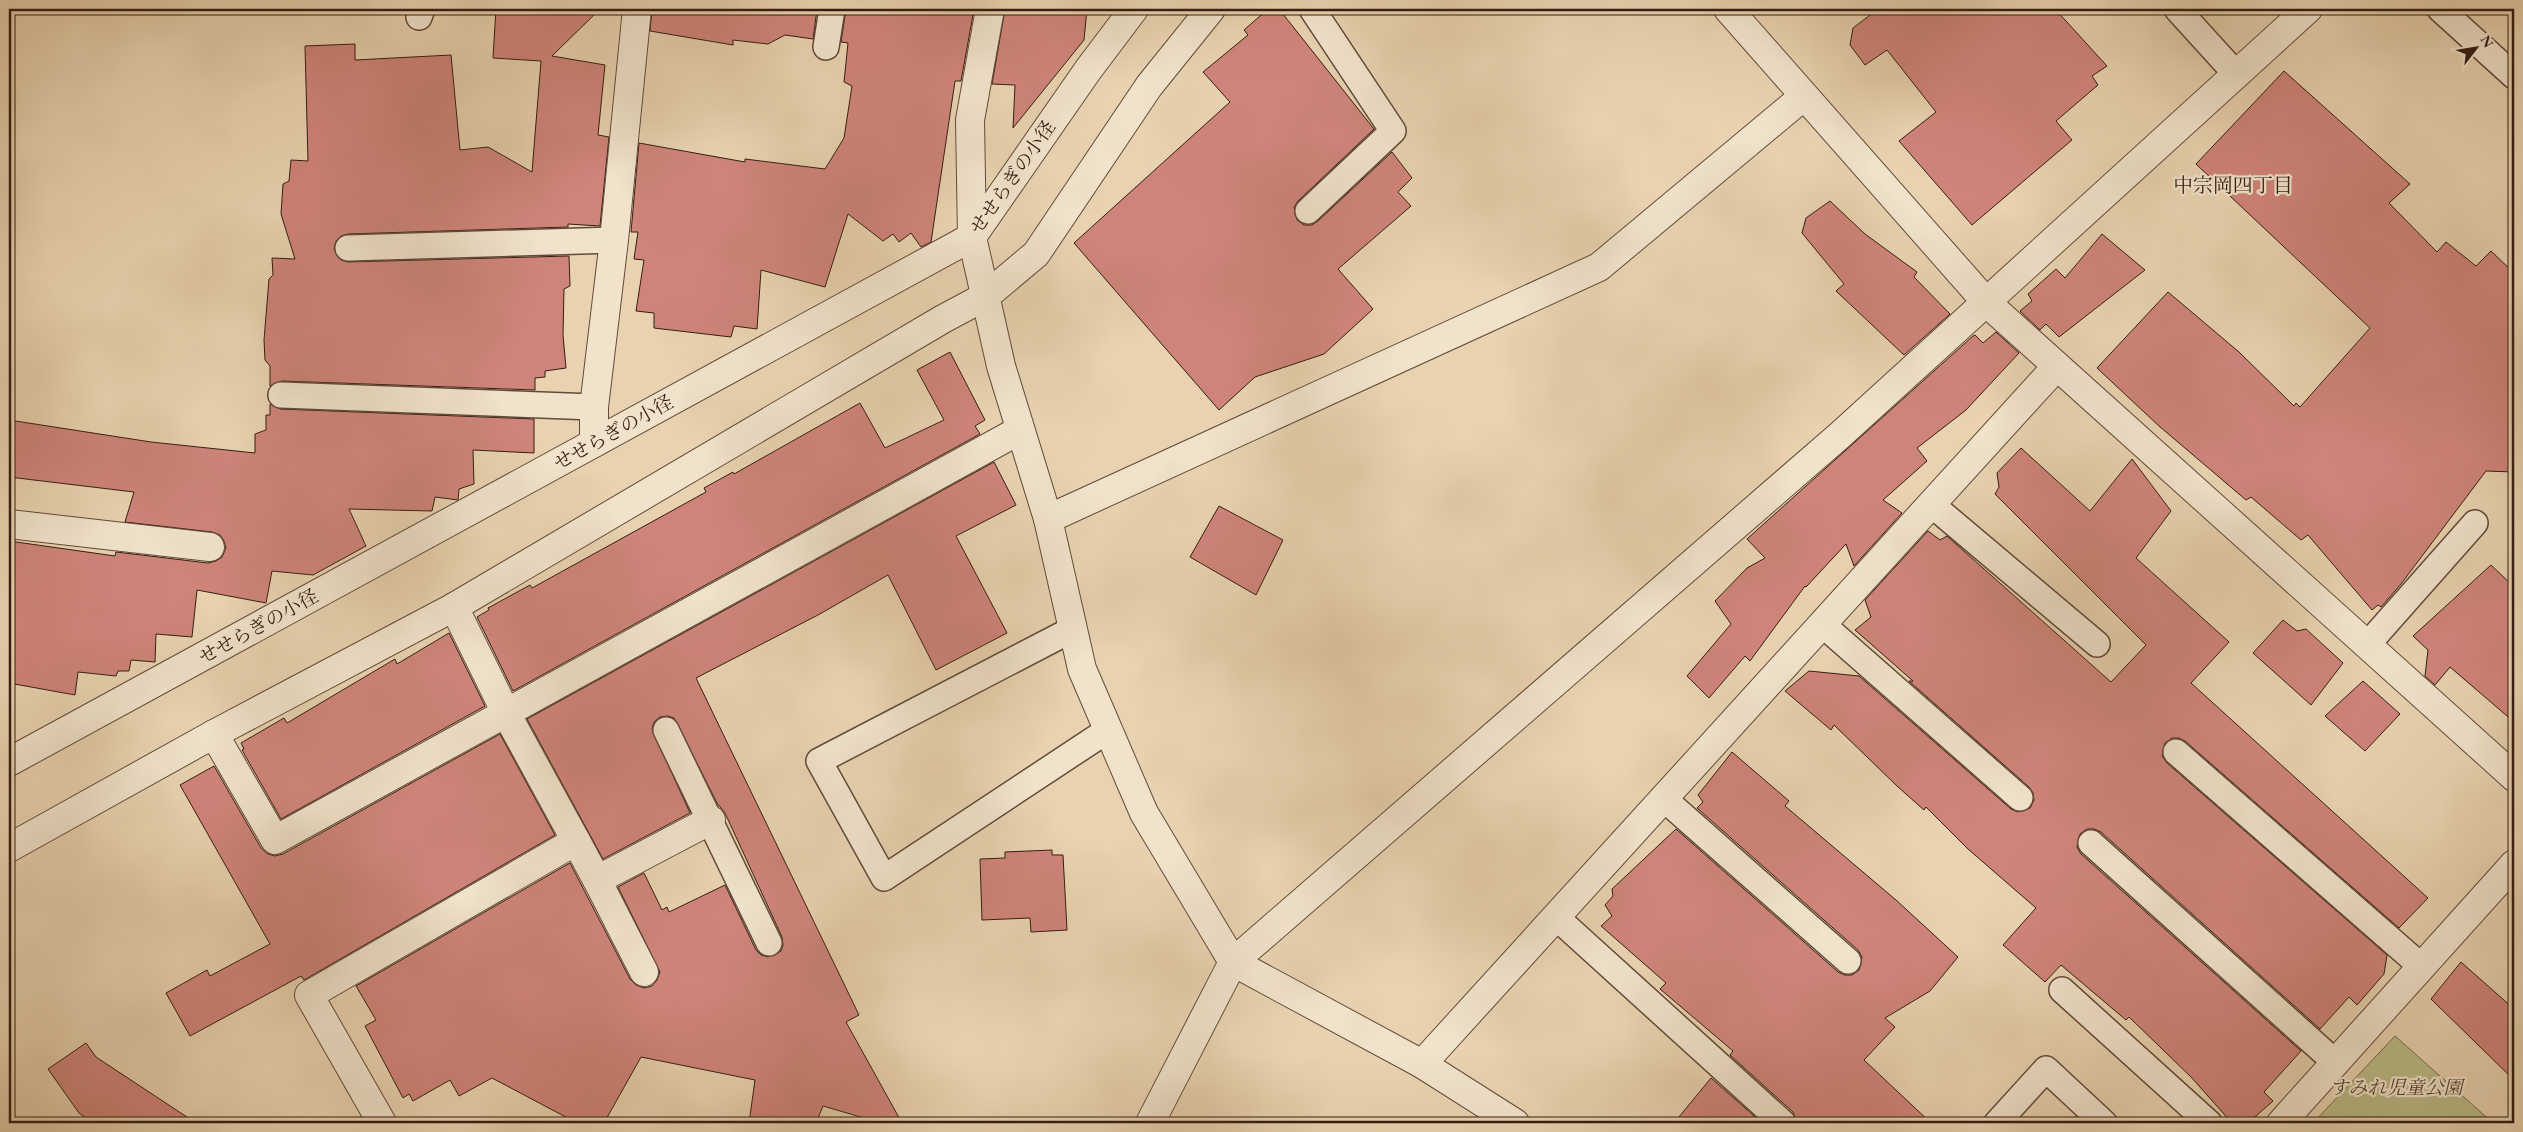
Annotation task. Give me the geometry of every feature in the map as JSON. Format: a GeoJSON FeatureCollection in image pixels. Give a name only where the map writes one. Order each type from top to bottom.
{"type":"FeatureCollection","features":[{"type":"Feature","properties":{"kind":"street"},"geometry":{"type":"LineString","coordinates":[[594,443],[594,407],[614,240],[637,9]]}},
{"type":"Feature","properties":{"kind":"street"},"geometry":{"type":"LineString","coordinates":[[990,9],[970,120],[979,267],[1001,366],[1048,519],[1082,669],[1144,812],[1233,962],[1422,1064],[1515,1123]]}},
{"type":"Feature","properties":{"kind":"street","name":"せせらぎの小径"},"geometry":{"type":"LineString","coordinates":[[9,762],[594,443],[979,267],[1088,70],[1134,9]]}},
{"type":"Feature","properties":{"kind":"street"},"geometry":{"type":"LineString","coordinates":[[9,848],[214,734],[454,607],[943,319],[979,267],[1036,254],[1149,86],[1211,9]]}},
{"type":"Feature","properties":{"kind":"street"},"geometry":{"type":"LineString","coordinates":[[1728,9],[1987,303],[2514,777]]}},
{"type":"Feature","properties":{"kind":"street"},"geometry":{"type":"LineString","coordinates":[[1150,1123],[1233,962],[1839,436],[2237,75],[2303,11]]}},
{"type":"Feature","properties":{"kind":"street"},"geometry":{"type":"LineString","coordinates":[[1048,519],[1599,267],[1804,96]]}},
{"type":"Feature","properties":{"kind":"street"},"geometry":{"type":"LineString","coordinates":[[1422,1064],[2056,366]]}},
{"type":"Feature","properties":{"kind":"street"},"geometry":{"type":"LineString","coordinates":[[214,734],[274,840],[1020,430]]}},
{"type":"Feature","properties":{"kind":"street"},"geometry":{"type":"LineString","coordinates":[[9,524],[210,547]]}},
{"type":"Feature","properties":{"kind":"street"},"geometry":{"type":"LineString","coordinates":[[454,607],[506,713],[597,880],[644,972]]}},
{"type":"Feature","properties":{"kind":"street"},"geometry":{"type":"LineString","coordinates":[[597,880],[711,820]]}},
{"type":"Feature","properties":{"kind":"street"},"geometry":{"type":"LineString","coordinates":[[382,1123],[309,995],[576,841]]}},
{"type":"Feature","properties":{"kind":"street"},"geometry":{"type":"LineString","coordinates":[[2281,1123],[2514,864]]}},
{"type":"Feature","properties":{"kind":"lane"},"geometry":{"type":"LineString","coordinates":[[826,47],[832,9]]}},
{"type":"Feature","properties":{"kind":"lane"},"geometry":{"type":"LineString","coordinates":[[1308,212],[1393,131],[1312,9]]}},
{"type":"Feature","properties":{"kind":"lane"},"geometry":{"type":"LineString","coordinates":[[2177,9],[2237,75]]}},
{"type":"Feature","properties":{"kind":"lane"},"geometry":{"type":"LineString","coordinates":[[2440,9],[2514,76]]}},
{"type":"Feature","properties":{"kind":"lane"},"geometry":{"type":"LineString","coordinates":[[348,248],[614,240]]}},
{"type":"Feature","properties":{"kind":"lane"},"geometry":{"type":"LineString","coordinates":[[281,396],[594,407]]}},
{"type":"Feature","properties":{"kind":"lane"},"geometry":{"type":"LineString","coordinates":[[1931,504],[2097,644]]}},
{"type":"Feature","properties":{"kind":"lane"},"geometry":{"type":"LineString","coordinates":[[2367,645],[2475,523]]}},
{"type":"Feature","properties":{"kind":"lane"},"geometry":{"type":"LineString","coordinates":[[1822,624],[2020,798]]}},
{"type":"Feature","properties":{"kind":"lane"},"geometry":{"type":"LineString","coordinates":[[1073,629],[819,762],[884,878],[1108,730]]}},
{"type":"Feature","properties":{"kind":"lane"},"geometry":{"type":"LineString","coordinates":[[666,730],[769,943]]}},
{"type":"Feature","properties":{"kind":"lane"},"geometry":{"type":"LineString","coordinates":[[2176,752],[2422,967]]}},
{"type":"Feature","properties":{"kind":"lane"},"geometry":{"type":"LineString","coordinates":[[1663,798],[1848,961]]}},
{"type":"Feature","properties":{"kind":"lane"},"geometry":{"type":"LineString","coordinates":[[2090,843],[2336,1062]]}},
{"type":"Feature","properties":{"kind":"lane"},"geometry":{"type":"LineString","coordinates":[[1556,917],[1783,1123]]}},
{"type":"Feature","properties":{"kind":"lane"},"geometry":{"type":"LineString","coordinates":[[2062,990],[2209,1123]]}},
{"type":"Feature","properties":{"kind":"lane"},"geometry":{"type":"LineString","coordinates":[[1997,1123],[2046,1069],[2104,1123]]}},
{"type":"Feature","properties":{"kind":"green space","name":"すみれ児童公園"},"geometry":{"type":"Polygon","coordinates":[[[2395,1036],[2493,1123],[2313,1123],[2395,1036]]]}},
{"type":"Feature","properties":{"kind":"building"},"geometry":{"type":"Polygon","coordinates":[[[496,9],[600,9],[552,56],[605,65],[598,135],[609,137],[600,226],[568,224],[568,227],[348,234],[341,236],[336,241],[334,249],[341,260],[348,262],[569,256],[570,286],[564,289],[563,335],[566,368],[545,371],[545,377],[535,378],[535,390],[282,381],[270,386],[270,366],[265,360],[264,340],[269,279],[273,275],[272,258],[295,259],[281,214],[283,184],[289,181],[291,160],[308,161],[305,46],[355,44],[355,60],[451,55],[460,150],[488,147],[532,172],[541,61],[493,58],[496,9]]]}},
{"type":"Feature","properties":{"kind":"building"},"geometry":{"type":"Polygon","coordinates":[[[652,9],[817,9],[813,39],[785,35],[768,44],[733,40],[733,45],[650,31],[652,9]]]}},
{"type":"Feature","properties":{"kind":"building"},"geometry":{"type":"Polygon","coordinates":[[[846,9],[974,9],[961,81],[955,81],[931,242],[921,247],[911,233],[899,242],[893,234],[883,241],[848,214],[825,287],[761,270],[757,329],[734,326],[731,337],[654,328],[654,313],[636,311],[644,260],[634,259],[638,232],[631,232],[639,143],[745,162],[745,159],[825,169],[844,138],[852,86],[844,82],[848,43],[841,42],[846,9]]]}},
{"type":"Feature","properties":{"kind":"building"},"geometry":{"type":"Polygon","coordinates":[[[1005,9],[1087,9],[1084,40],[1013,128],[1015,85],[992,84],[1005,9]]]}},
{"type":"Feature","properties":{"kind":"building"},"geometry":{"type":"Polygon","coordinates":[[[1268,9],[1279,9],[1374,129],[1298,201],[1294,207],[1297,220],[1304,225],[1312,225],[1318,221],[1392,152],[1412,178],[1398,192],[1411,206],[1338,269],[1373,309],[1324,354],[1255,377],[1219,410],[1074,243],[1230,102],[1203,72],[1248,35],[1244,30],[1268,9]]]}},
{"type":"Feature","properties":{"kind":"building"},"geometry":{"type":"Polygon","coordinates":[[[1878,9],[2055,9],[2107,66],[2092,76],[2098,85],[2056,121],[2072,140],[1972,225],[1899,141],[1936,112],[1887,50],[1865,65],[1850,45],[1853,28],[1878,9]]]}},
{"type":"Feature","properties":{"kind":"building"},"geometry":{"type":"Polygon","coordinates":[[[2284,71],[2410,184],[2389,203],[2437,252],[2446,242],[2476,266],[2491,251],[2514,273],[2514,472],[2486,471],[2401,584],[2381,607],[2378,605],[2372,610],[2308,535],[2301,540],[2251,497],[2246,500],[2159,426],[2097,368],[2168,292],[2239,352],[2294,406],[2296,403],[2300,407],[2370,328],[2196,164],[2284,71]]]}},
{"type":"Feature","properties":{"kind":"building"},"geometry":{"type":"Polygon","coordinates":[[[1830,201],[1865,234],[1917,272],[1914,277],[1950,314],[1904,355],[1836,291],[1844,284],[1802,233],[1806,218],[1830,201]]]}},
{"type":"Feature","properties":{"kind":"building"},"geometry":{"type":"Polygon","coordinates":[[[2102,234],[2145,270],[2059,337],[2046,324],[2040,330],[2020,311],[2032,301],[2028,294],[2056,269],[2065,278],[2102,234]]]}},
{"type":"Feature","properties":{"kind":"building"},"geometry":{"type":"Polygon","coordinates":[[[1996,332],[2019,353],[1966,410],[1917,448],[1927,461],[1883,500],[1902,513],[1854,566],[1846,544],[1805,586],[1750,661],[1745,656],[1709,698],[1687,676],[1731,624],[1715,601],[1747,568],[1765,558],[1747,539],[1973,336],[1975,335],[1983,343],[1996,332]]]}},
{"type":"Feature","properties":{"kind":"building"},"geometry":{"type":"Polygon","coordinates":[[[950,352],[985,420],[975,426],[980,434],[513,691],[477,617],[489,610],[488,608],[530,585],[532,588],[706,492],[704,488],[733,472],[734,474],[860,403],[885,448],[944,420],[917,370],[950,352]]]}},
{"type":"Feature","properties":{"kind":"building"},"geometry":{"type":"Polygon","coordinates":[[[270,404],[280,409],[534,419],[534,453],[473,450],[474,484],[459,489],[458,500],[435,497],[432,511],[349,509],[366,546],[313,575],[272,571],[266,603],[197,590],[192,637],[156,634],[155,662],[131,660],[129,671],[118,671],[116,676],[78,672],[75,695],[9,683],[9,541],[115,556],[116,552],[208,563],[222,557],[226,548],[220,535],[212,532],[125,522],[134,492],[9,477],[9,420],[151,442],[255,453],[255,434],[266,430],[266,415],[270,415],[270,404]]]}},
{"type":"Feature","properties":{"kind":"building"},"geometry":{"type":"Polygon","coordinates":[[[2021,448],[2090,511],[2132,459],[2171,511],[2136,558],[2229,642],[2191,683],[2428,898],[2399,928],[2185,741],[2179,738],[2172,738],[2165,743],[2162,756],[2167,763],[2387,955],[2384,974],[2357,1005],[2349,997],[2320,1029],[2101,832],[2087,829],[2080,834],[2077,847],[2081,854],[2301,1051],[2264,1092],[2273,1101],[2248,1123],[2232,1123],[2191,1077],[2129,1017],[2126,1020],[2061,965],[2045,982],[2003,945],[2036,908],[1968,849],[1926,807],[1924,810],[1897,786],[1834,725],[1831,730],[1785,691],[1809,671],[1859,676],[2011,809],[2018,812],[2030,808],[2034,800],[2033,793],[2029,787],[1909,681],[1913,681],[1855,630],[1871,617],[1865,600],[1928,531],[1940,540],[1947,536],[2111,682],[2146,645],[1995,494],[1999,487],[1997,473],[2021,448]]]}},
{"type":"Feature","properties":{"kind":"building"},"geometry":{"type":"Polygon","coordinates":[[[994,462],[1016,505],[956,536],[1007,633],[936,670],[888,575],[818,615],[696,678],[859,1015],[846,1022],[902,1123],[881,1123],[823,1106],[816,1123],[749,1123],[755,1080],[641,1057],[604,1123],[577,1123],[492,1078],[459,1096],[450,1080],[413,1101],[409,1094],[403,1098],[365,1026],[376,1020],[356,986],[570,863],[630,979],[636,985],[644,988],[652,986],[660,972],[618,887],[644,873],[662,910],[667,907],[669,912],[725,885],[756,950],[761,955],[768,957],[781,951],[783,945],[782,937],[725,813],[717,803],[674,718],[668,716],[660,717],[654,722],[652,729],[690,813],[603,859],[527,719],[994,462]]]}},
{"type":"Feature","properties":{"kind":"building"},"geometry":{"type":"Polygon","coordinates":[[[1219,506],[1283,540],[1256,595],[1190,557],[1219,506]]]}},
{"type":"Feature","properties":{"kind":"building"},"geometry":{"type":"Polygon","coordinates":[[[2491,565],[2514,587],[2514,722],[2450,667],[2435,685],[2425,676],[2428,650],[2413,636],[2491,565]]]}},
{"type":"Feature","properties":{"kind":"building"},"geometry":{"type":"Polygon","coordinates":[[[2283,620],[2297,631],[2306,629],[2343,663],[2311,705],[2253,653],[2283,620]]]}},
{"type":"Feature","properties":{"kind":"building"},"geometry":{"type":"Polygon","coordinates":[[[449,633],[485,706],[281,819],[242,750],[244,749],[241,743],[284,718],[287,723],[395,659],[397,664],[449,633]]]}},
{"type":"Feature","properties":{"kind":"building"},"geometry":{"type":"Polygon","coordinates":[[[2363,681],[2400,714],[2365,751],[2325,716],[2363,681]]]}},
{"type":"Feature","properties":{"kind":"building"},"geometry":{"type":"Polygon","coordinates":[[[500,734],[555,835],[304,980],[301,976],[190,1036],[166,993],[207,970],[210,976],[270,944],[180,785],[214,766],[261,848],[268,854],[275,856],[283,854],[500,734]]]}},
{"type":"Feature","properties":{"kind":"building"},"geometry":{"type":"Polygon","coordinates":[[[1732,752],[1789,801],[1785,806],[1896,900],[1958,957],[1930,991],[1885,1018],[1895,1027],[1864,1060],[1931,1123],[1797,1123],[1793,1112],[1730,1055],[1733,1051],[1660,989],[1666,983],[1601,926],[1612,916],[1605,905],[1613,896],[1612,889],[1676,829],[1838,972],[1852,975],[1859,970],[1862,957],[1858,950],[1697,808],[1703,802],[1698,795],[1732,752]]]}},
{"type":"Feature","properties":{"kind":"building"},"geometry":{"type":"Polygon","coordinates":[[[1052,850],[1052,855],[1063,855],[1067,930],[1031,932],[1030,918],[982,920],[980,859],[1005,858],[1005,852],[1052,850]]]}},
{"type":"Feature","properties":{"kind":"building"},"geometry":{"type":"Polygon","coordinates":[[[2461,962],[2514,1009],[2514,1080],[2431,999],[2461,962]]]}},
{"type":"Feature","properties":{"kind":"building"},"geometry":{"type":"Polygon","coordinates":[[[86,1043],[96,1057],[196,1123],[93,1123],[79,1113],[48,1069],[86,1043]]]}},
{"type":"Feature","properties":{"kind":"building"},"geometry":{"type":"Polygon","coordinates":[[[1711,1078],[1762,1123],[1674,1123],[1711,1078]]]}},
{"type":"Feature","properties":{"kind":"district","name":"中宗岡四丁目"},"geometry":{"type":"Point","coordinates":[2233,185]}}]}
